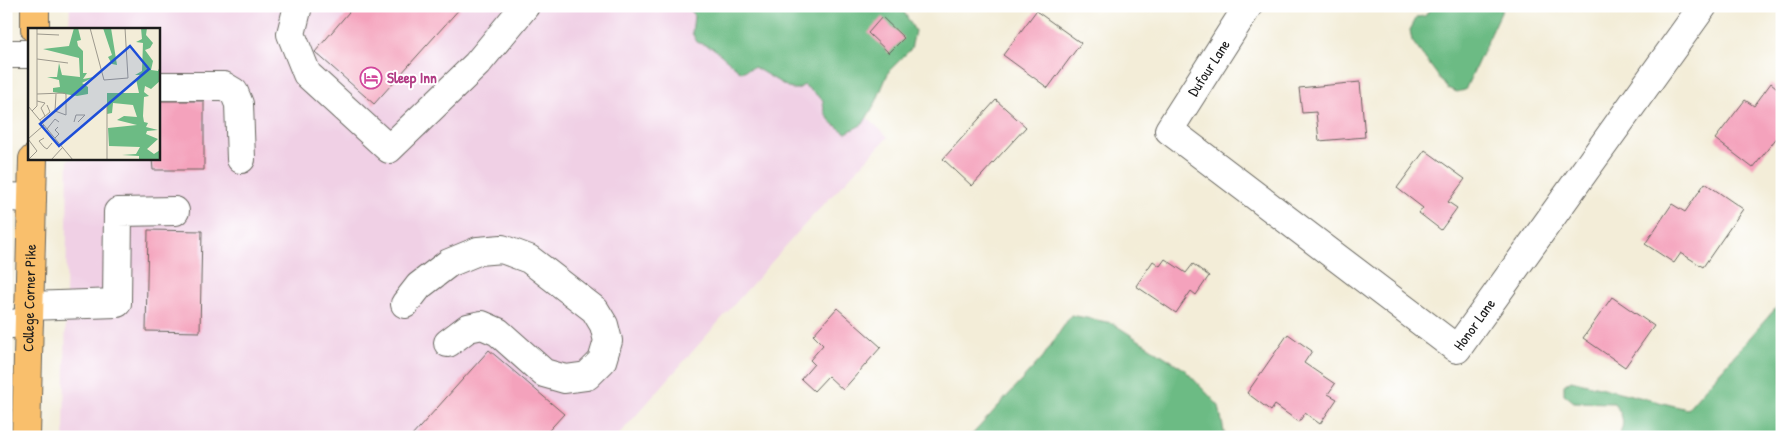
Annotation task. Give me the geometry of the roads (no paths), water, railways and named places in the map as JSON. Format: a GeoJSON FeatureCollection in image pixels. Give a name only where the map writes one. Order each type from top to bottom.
{"type":"FeatureCollection","features":[{"type":"Feature","properties":{"kind":"highway"},"geometry":{"type":"LineString","coordinates":[[35,6],[35,28]]}},
{"type":"Feature","properties":{"kind":"highway","name":"College Corner Pike"},"geometry":{"type":"LineString","coordinates":[[26,437],[19,198],[33,160]]}},
{"type":"Feature","properties":{"kind":"street"},"geometry":{"type":"LineString","coordinates":[[298,6],[291,34],[307,74],[389,149],[477,64],[525,6]]}},
{"type":"Feature","properties":{"kind":"street","name":"Dufour Lane"},"geometry":{"type":"LineString","coordinates":[[1169,130],[1248,6]]}},
{"type":"Feature","properties":{"kind":"street","name":"Honor Lane"},"geometry":{"type":"LineString","coordinates":[[1169,130],[1457,349],[1703,6]]}},
{"type":"Feature","properties":{"kind":"street"},"geometry":{"type":"LineString","coordinates":[[6,54],[28,54]]}},
{"type":"Feature","properties":{"kind":"street"},"geometry":{"type":"LineString","coordinates":[[160,86],[224,86],[234,92],[239,104],[241,160]]}},
{"type":"Feature","properties":{"kind":"street"},"geometry":{"type":"LineString","coordinates":[[22,317],[117,303],[118,212],[175,212]]}},
{"type":"Feature","properties":{"kind":"street"},"geometry":{"type":"LineString","coordinates":[[405,304],[419,286],[449,263],[478,251],[502,249],[529,258],[595,310],[604,325],[608,341],[602,362],[587,376],[565,379],[544,373],[498,332],[482,325],[468,328],[448,343]]}},
{"type":"Feature","properties":{"kind":"place","name":"Sleep Inn"},"geometry":{"type":"Point","coordinates":[371,78]}}]}
